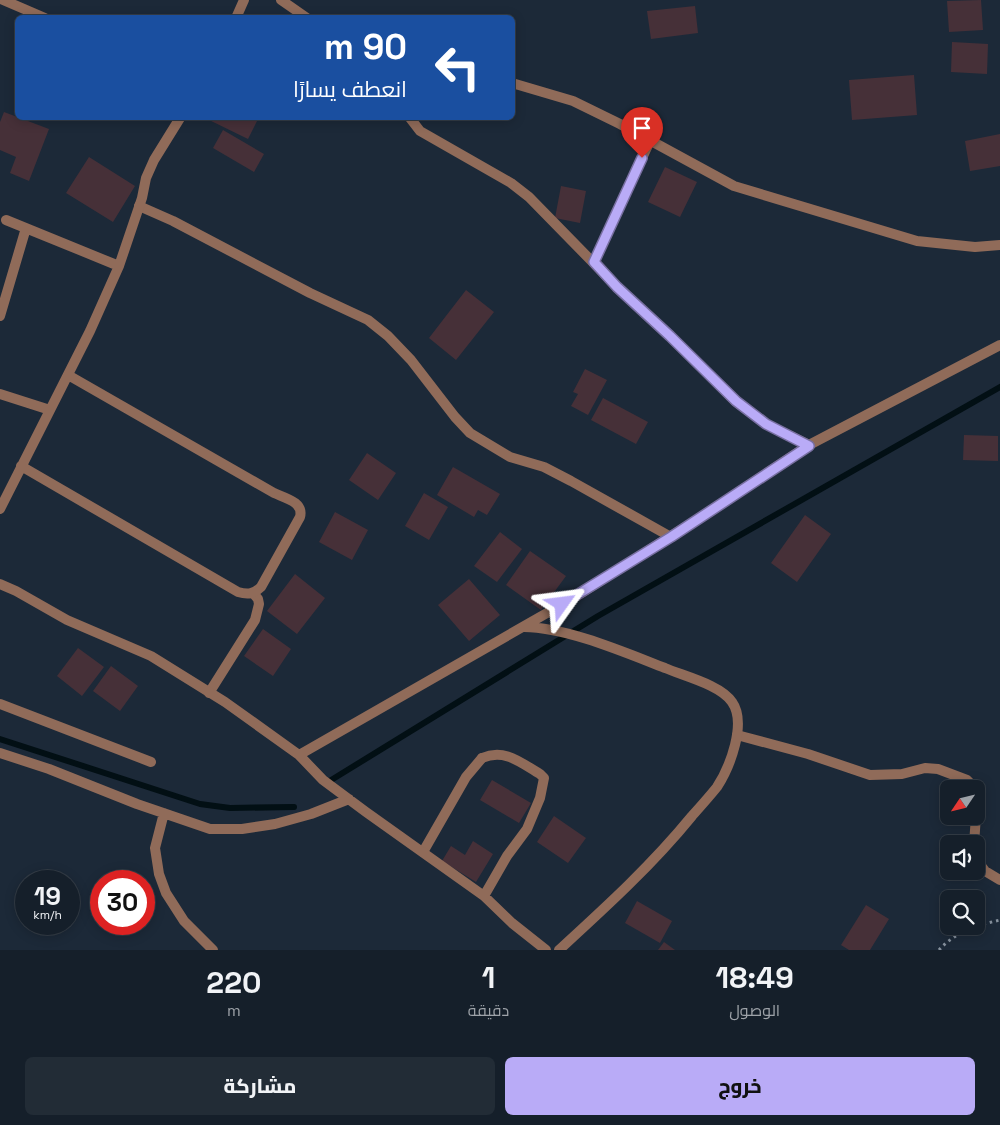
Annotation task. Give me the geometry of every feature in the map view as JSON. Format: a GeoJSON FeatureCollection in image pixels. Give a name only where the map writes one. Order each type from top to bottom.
{"type":"FeatureCollection","features":[{"type":"Feature","properties":{"kind":"street"},"geometry":{"type":"LineString","coordinates":[[3,0],[38,15]]}},
{"type":"Feature","properties":{"kind":"street"},"geometry":{"type":"LineString","coordinates":[[237,15],[244,0]]}},
{"type":"Feature","properties":{"kind":"street"},"geometry":{"type":"LineString","coordinates":[[281,0],[304,15]]}},
{"type":"Feature","properties":{"kind":"street"},"geometry":{"type":"LineString","coordinates":[[515,84],[573,102],[620,124],[734,186],[917,241],[975,247],[1000,245]]}},
{"type":"Feature","properties":{"kind":"street"},"geometry":{"type":"LineString","coordinates":[[0,509],[68,375],[119,266],[139,206],[146,178],[154,160],[179,120]]}},
{"type":"Feature","properties":{"kind":"street"},"geometry":{"type":"LineString","coordinates":[[412,120],[420,131],[511,183],[529,196],[617,287],[736,401],[766,424],[809,446]]}},
{"type":"Feature","properties":{"kind":"street"},"geometry":{"type":"LineString","coordinates":[[594,262],[650,141]]}},
{"type":"Feature","properties":{"kind":"street"},"geometry":{"type":"LineString","coordinates":[[139,206],[173,221],[310,293],[368,320],[388,336],[411,360],[455,417],[470,433],[510,457],[544,468],[571,481],[671,537]]}},
{"type":"Feature","properties":{"kind":"street"},"geometry":{"type":"LineString","coordinates":[[6,220],[119,266]]}},
{"type":"Feature","properties":{"kind":"street"},"geometry":{"type":"LineString","coordinates":[[0,316],[26,228]]}},
{"type":"Feature","properties":{"kind":"street"},"geometry":{"type":"LineString","coordinates":[[299,755],[523,627],[671,537],[809,446],[1000,345]]}},
{"type":"Feature","properties":{"kind":"street"},"geometry":{"type":"LineString","coordinates":[[21,466],[238,592],[247,594],[253,593],[261,587],[300,517],[300,507],[295,503],[274,493],[68,375]]}},
{"type":"Feature","properties":{"kind":"street"},"geometry":{"type":"LineString","coordinates":[[0,394],[50,410]]}},
{"type":"Feature","properties":{"kind":"street"},"geometry":{"type":"LineString","coordinates":[[0,584],[67,620],[151,656],[209,693],[299,755],[323,780],[484,896],[512,923],[546,950]]}},
{"type":"Feature","properties":{"kind":"street"},"geometry":{"type":"LineString","coordinates":[[209,693],[258,612],[258,599],[253,593]]}},
{"type":"Feature","properties":{"kind":"street"},"geometry":{"type":"LineString","coordinates":[[523,627],[551,630],[600,644],[711,687],[723,693],[732,701],[739,723],[730,762],[717,786],[672,841],[625,890],[559,950]]}},
{"type":"Feature","properties":{"kind":"street"},"geometry":{"type":"LineString","coordinates":[[0,704],[151,762]]}},
{"type":"Feature","properties":{"kind":"street"},"geometry":{"type":"LineString","coordinates":[[737,735],[808,754],[870,775],[902,774],[924,768],[938,769],[967,780]]}},
{"type":"Feature","properties":{"kind":"street"},"geometry":{"type":"LineString","coordinates":[[0,753],[49,769],[137,804],[210,829],[242,829],[274,824],[311,814],[349,799]]}},
{"type":"Feature","properties":{"kind":"street"},"geometry":{"type":"LineString","coordinates":[[423,852],[466,777],[482,758],[498,753],[508,756],[540,774],[544,778],[540,798],[527,829],[512,848],[484,896]]}},
{"type":"Feature","properties":{"kind":"street"},"geometry":{"type":"LineString","coordinates":[[164,813],[155,848],[159,874],[166,893],[184,921],[213,950]]}},
{"type":"Feature","properties":{"kind":"street"},"geometry":{"type":"LineString","coordinates":[[985,871],[1000,880]]}},
{"type":"Feature","properties":{"kind":"path"},"geometry":{"type":"LineString","coordinates":[[939,950],[960,932],[1000,920]]}},
{"type":"Feature","properties":{"kind":"building"},"geometry":{"type":"Polygon","coordinates":[[[981,0],[983,30],[949,32],[947,1],[981,0]]]}},
{"type":"Feature","properties":{"kind":"building"},"geometry":{"type":"Polygon","coordinates":[[[695,6],[698,33],[651,39],[647,11],[695,6]]]}},
{"type":"Feature","properties":{"kind":"building"},"geometry":{"type":"Polygon","coordinates":[[[952,42],[988,44],[987,74],[951,72],[952,42]]]}},
{"type":"Feature","properties":{"kind":"building"},"geometry":{"type":"Polygon","coordinates":[[[914,75],[917,115],[852,120],[849,80],[914,75]]]}},
{"type":"Feature","properties":{"kind":"building"},"geometry":{"type":"Polygon","coordinates":[[[4,112],[15,116],[15,120],[25,120],[49,129],[29,181],[10,173],[16,157],[0,150],[0,122],[4,112]]]}},
{"type":"Feature","properties":{"kind":"building"},"geometry":{"type":"Polygon","coordinates":[[[209,120],[257,121],[248,139],[209,120]]]}},
{"type":"Feature","properties":{"kind":"building"},"geometry":{"type":"Polygon","coordinates":[[[223,130],[264,154],[254,172],[213,148],[223,130]]]}},
{"type":"Feature","properties":{"kind":"building"},"geometry":{"type":"Polygon","coordinates":[[[1000,134],[1000,166],[970,171],[965,141],[1000,134]]]}},
{"type":"Feature","properties":{"kind":"building"},"geometry":{"type":"Polygon","coordinates":[[[89,157],[135,186],[113,222],[66,193],[89,157]]]}},
{"type":"Feature","properties":{"kind":"building"},"geometry":{"type":"Polygon","coordinates":[[[665,167],[697,182],[680,217],[648,202],[665,167]]]}},
{"type":"Feature","properties":{"kind":"building"},"geometry":{"type":"Polygon","coordinates":[[[561,186],[586,191],[580,223],[555,218],[561,186]]]}},
{"type":"Feature","properties":{"kind":"building"},"geometry":{"type":"Polygon","coordinates":[[[466,290],[494,312],[456,360],[429,338],[466,290]]]}},
{"type":"Feature","properties":{"kind":"building"},"geometry":{"type":"Polygon","coordinates":[[[585,369],[607,380],[588,415],[571,406],[578,394],[573,392],[585,369]]]}},
{"type":"Feature","properties":{"kind":"building"},"geometry":{"type":"Polygon","coordinates":[[[603,398],[648,422],[636,444],[591,420],[603,398]]]}},
{"type":"Feature","properties":{"kind":"building"},"geometry":{"type":"Polygon","coordinates":[[[964,435],[998,436],[998,461],[963,460],[964,435]]]}},
{"type":"Feature","properties":{"kind":"building"},"geometry":{"type":"Polygon","coordinates":[[[367,453],[396,473],[378,500],[349,480],[367,453]]]}},
{"type":"Feature","properties":{"kind":"building"},"geometry":{"type":"Polygon","coordinates":[[[453,467],[500,494],[487,515],[478,510],[474,517],[437,495],[453,467]]]}},
{"type":"Feature","properties":{"kind":"building"},"geometry":{"type":"Polygon","coordinates":[[[424,493],[448,507],[429,540],[405,526],[424,493]]]}},
{"type":"Feature","properties":{"kind":"building"},"geometry":{"type":"Polygon","coordinates":[[[335,512],[368,530],[352,560],[319,542],[335,512]]]}},
{"type":"Feature","properties":{"kind":"building"},"geometry":{"type":"Polygon","coordinates":[[[805,515],[831,534],[797,582],[771,563],[805,515]]]}},
{"type":"Feature","properties":{"kind":"building"},"geometry":{"type":"Polygon","coordinates":[[[500,532],[522,549],[497,582],[474,566],[500,532]]]}},
{"type":"Feature","properties":{"kind":"building"},"geometry":{"type":"Polygon","coordinates":[[[530,551],[566,576],[541,610],[506,585],[530,551]]]}},
{"type":"Feature","properties":{"kind":"building"},"geometry":{"type":"Polygon","coordinates":[[[295,574],[325,598],[297,634],[267,611],[295,574]]]}},
{"type":"Feature","properties":{"kind":"building"},"geometry":{"type":"Polygon","coordinates":[[[469,579],[500,615],[469,641],[438,605],[469,579]]]}},
{"type":"Feature","properties":{"kind":"building"},"geometry":{"type":"Polygon","coordinates":[[[263,629],[291,649],[273,676],[244,656],[263,629]]]}},
{"type":"Feature","properties":{"kind":"building"},"geometry":{"type":"Polygon","coordinates":[[[78,648],[104,667],[82,696],[57,676],[78,648]]]}},
{"type":"Feature","properties":{"kind":"building"},"geometry":{"type":"Polygon","coordinates":[[[111,666],[138,686],[120,711],[93,691],[111,666]]]}},
{"type":"Feature","properties":{"kind":"building"},"geometry":{"type":"Polygon","coordinates":[[[492,780],[531,803],[519,823],[480,800],[492,780]]]}},
{"type":"Feature","properties":{"kind":"building"},"geometry":{"type":"Polygon","coordinates":[[[554,816],[586,838],[568,863],[537,842],[554,816]]]}},
{"type":"Feature","properties":{"kind":"building"},"geometry":{"type":"Polygon","coordinates":[[[473,841],[493,854],[476,882],[442,861],[451,846],[465,855],[473,841]]]}},
{"type":"Feature","properties":{"kind":"building"},"geometry":{"type":"Polygon","coordinates":[[[637,901],[672,921],[660,943],[625,923],[637,901]]]}},
{"type":"Feature","properties":{"kind":"building"},"geometry":{"type":"Polygon","coordinates":[[[866,905],[889,919],[870,950],[849,950],[841,945],[866,905]]]}},
{"type":"Feature","properties":{"kind":"building"},"geometry":{"type":"Polygon","coordinates":[[[664,942],[675,950],[658,950],[664,942]]]}},
{"type":"Feature","properties":{"kind":"waterway"},"geometry":{"type":"LineString","coordinates":[[328,782],[598,616],[1000,387]]}},
{"type":"Feature","properties":{"kind":"waterway"},"geometry":{"type":"LineString","coordinates":[[0,739],[200,804],[230,808],[294,807]]}},
{"type":"Feature","properties":{"kind":"route"},"geometry":{"type":"LineString","coordinates":[[562,604],[701,518],[809,446],[766,424],[736,401],[617,287],[594,262],[642,158]]}}]}
